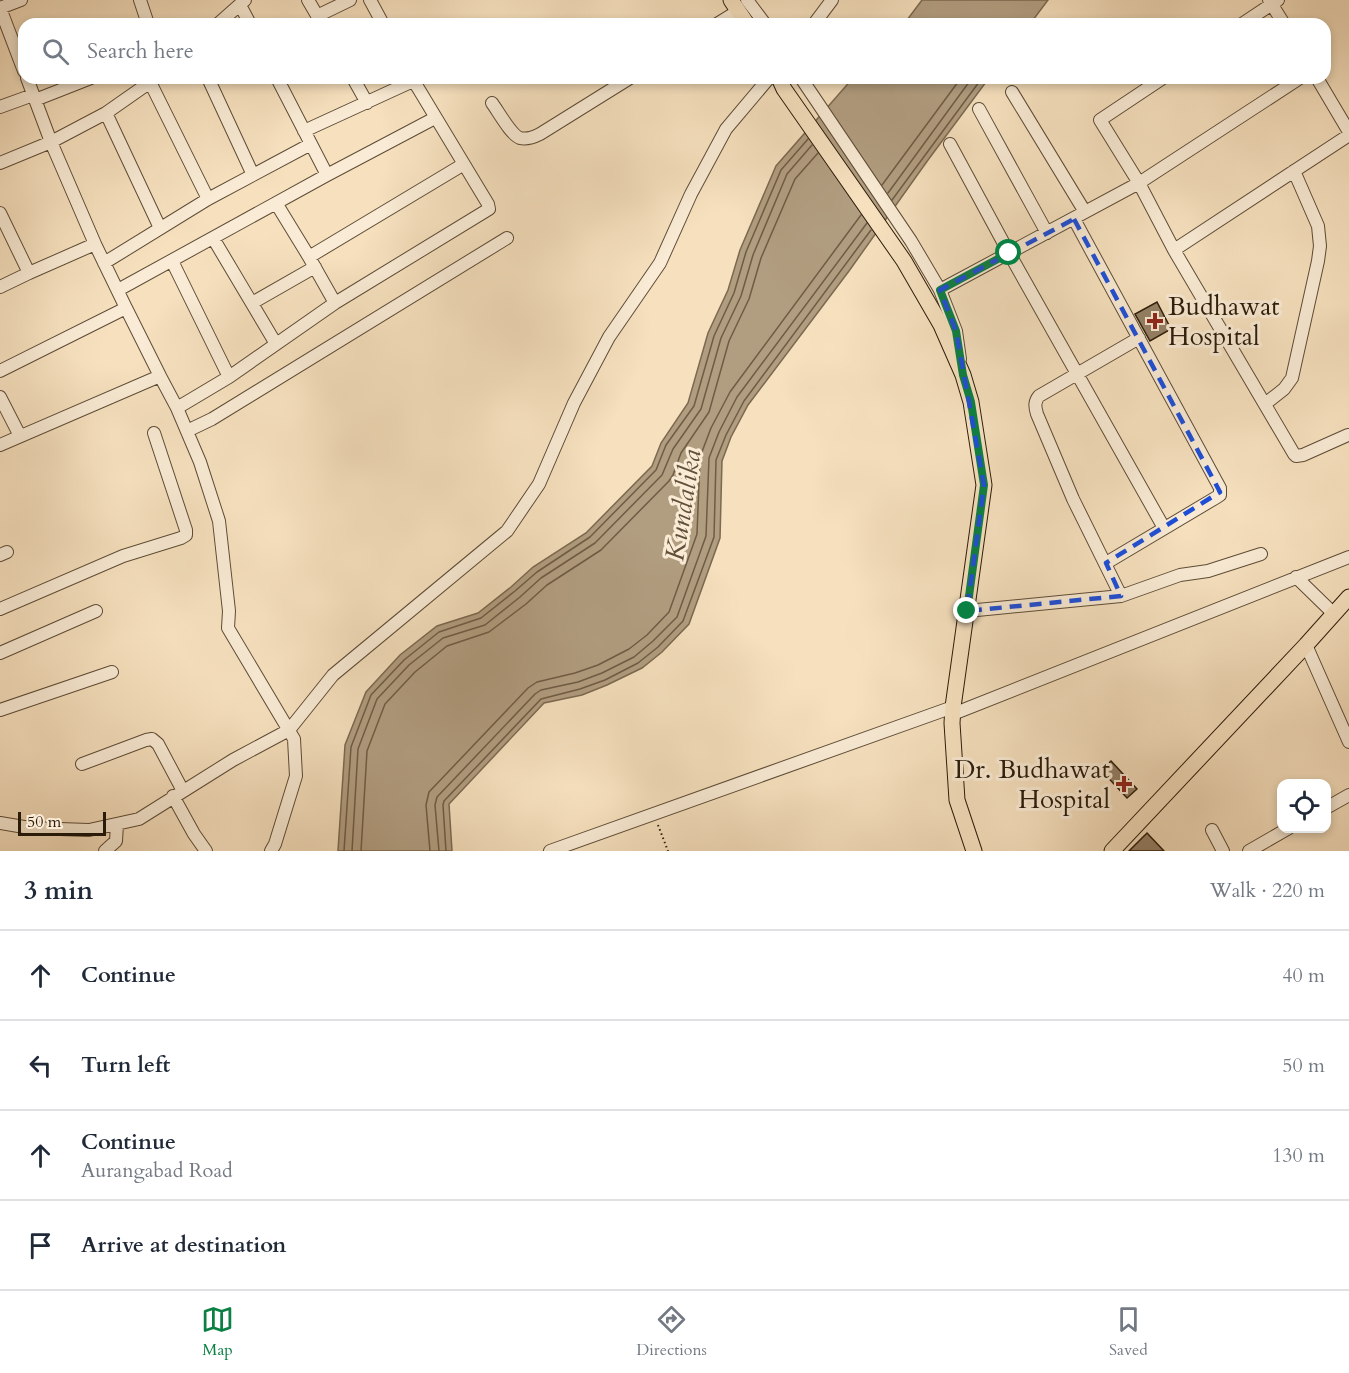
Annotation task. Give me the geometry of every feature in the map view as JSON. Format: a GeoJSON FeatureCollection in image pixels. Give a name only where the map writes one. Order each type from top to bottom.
{"type":"FeatureCollection","features":[{"type":"Feature","properties":{"kind":"main road"},"geometry":{"type":"LineString","coordinates":[[782,84],[904,261],[941,325],[963,375],[971,402],[984,485],[953,711],[957,800],[974,851]]}},
{"type":"Feature","properties":{"kind":"main road"},"geometry":{"type":"LineString","coordinates":[[1112,851],[1349,597]]}},
{"type":"Feature","properties":{"kind":"street"},"geometry":{"type":"LineString","coordinates":[[18,52],[0,8],[21,0]]}},
{"type":"Feature","properties":{"kind":"street"},"geometry":{"type":"LineString","coordinates":[[140,0],[146,18]]}},
{"type":"Feature","properties":{"kind":"street"},"geometry":{"type":"LineString","coordinates":[[308,0],[318,18]]}},
{"type":"Feature","properties":{"kind":"street"},"geometry":{"type":"LineString","coordinates":[[322,18],[350,0]]}},
{"type":"Feature","properties":{"kind":"street"},"geometry":{"type":"LineString","coordinates":[[370,0],[380,18]]}},
{"type":"Feature","properties":{"kind":"street"},"geometry":{"type":"LineString","coordinates":[[818,18],[832,0]]}},
{"type":"Feature","properties":{"kind":"street"},"geometry":{"type":"LineString","coordinates":[[1250,18],[1273,1],[1281,18]]}},
{"type":"Feature","properties":{"kind":"street"},"geometry":{"type":"LineString","coordinates":[[225,18],[242,2],[248,18]]}},
{"type":"Feature","properties":{"kind":"street"},"geometry":{"type":"LineString","coordinates":[[727,18],[741,9],[755,18]]}},
{"type":"Feature","properties":{"kind":"street"},"geometry":{"type":"LineString","coordinates":[[29,84],[51,142],[95,244],[177,408],[200,462],[219,522],[229,611],[228,628],[294,739],[296,776],[271,851]]}},
{"type":"Feature","properties":{"kind":"street"},"geometry":{"type":"LineString","coordinates":[[0,107],[73,84]]}},
{"type":"Feature","properties":{"kind":"street"},"geometry":{"type":"LineString","coordinates":[[0,163],[51,142],[106,113],[147,84]]}},
{"type":"Feature","properties":{"kind":"street"},"geometry":{"type":"LineString","coordinates":[[155,84],[208,199]]}},
{"type":"Feature","properties":{"kind":"street"},"geometry":{"type":"LineString","coordinates":[[211,84],[253,175]]}},
{"type":"Feature","properties":{"kind":"street"},"geometry":{"type":"LineString","coordinates":[[280,84],[327,175]]}},
{"type":"Feature","properties":{"kind":"street"},"geometry":{"type":"LineString","coordinates":[[356,84],[367,103]]}},
{"type":"Feature","properties":{"kind":"street"},"geometry":{"type":"LineString","coordinates":[[304,131],[404,84]]}},
{"type":"Feature","properties":{"kind":"street"},"geometry":{"type":"LineString","coordinates":[[177,408],[229,377],[335,303],[488,211],[488,204],[414,84]]}},
{"type":"Feature","properties":{"kind":"street"},"geometry":{"type":"LineString","coordinates":[[492,103],[514,133],[519,137],[527,138],[540,134],[620,84]]}},
{"type":"Feature","properties":{"kind":"street"},"geometry":{"type":"LineString","coordinates":[[0,823],[30,828],[89,830],[139,819],[233,760],[289,730],[333,675],[507,531],[539,484],[574,403],[609,337],[660,263],[726,129],[764,84]]}},
{"type":"Feature","properties":{"kind":"street"},"geometry":{"type":"LineString","coordinates":[[805,84],[911,241],[940,290],[956,331],[963,375]]}},
{"type":"Feature","properties":{"kind":"street"},"geometry":{"type":"LineString","coordinates":[[1154,84],[1100,120],[1139,183],[1174,250],[1294,454],[1303,456],[1349,434]]}},
{"type":"Feature","properties":{"kind":"street"},"geometry":{"type":"LineString","coordinates":[[940,290],[1139,183],[1291,84]]}},
{"type":"Feature","properties":{"kind":"street"},"geometry":{"type":"LineString","coordinates":[[1174,250],[1349,133],[1320,84]]}},
{"type":"Feature","properties":{"kind":"street"},"geometry":{"type":"LineString","coordinates":[[1012,92],[1080,215],[1139,338],[1220,488],[1220,495],[1217,497],[1106,563]]}},
{"type":"Feature","properties":{"kind":"street"},"geometry":{"type":"LineString","coordinates":[[979,109],[1047,233]]}},
{"type":"Feature","properties":{"kind":"street"},"geometry":{"type":"LineString","coordinates":[[106,113],[160,228]]}},
{"type":"Feature","properties":{"kind":"street"},"geometry":{"type":"LineString","coordinates":[[118,290],[435,118]]}},
{"type":"Feature","properties":{"kind":"street"},"geometry":{"type":"LineString","coordinates":[[104,263],[208,199],[311,144]]}},
{"type":"Feature","properties":{"kind":"street"},"geometry":{"type":"LineString","coordinates":[[950,144],[1164,528]]}},
{"type":"Feature","properties":{"kind":"street"},"geometry":{"type":"LineString","coordinates":[[252,303],[464,164]]}},
{"type":"Feature","properties":{"kind":"street"},"geometry":{"type":"LineString","coordinates":[[1265,404],[1287,386],[1292,378],[1318,261],[1320,236],[1318,226],[1294,171]]}},
{"type":"Feature","properties":{"kind":"street"},"geometry":{"type":"LineString","coordinates":[[276,203],[335,303]]}},
{"type":"Feature","properties":{"kind":"street"},"geometry":{"type":"LineString","coordinates":[[0,213],[29,273]]}},
{"type":"Feature","properties":{"kind":"street"},"geometry":{"type":"LineString","coordinates":[[213,238],[276,344]]}},
{"type":"Feature","properties":{"kind":"street"},"geometry":{"type":"LineString","coordinates":[[187,431],[212,419],[507,238]]}},
{"type":"Feature","properties":{"kind":"street"},"geometry":{"type":"LineString","coordinates":[[0,287],[95,244]]}},
{"type":"Feature","properties":{"kind":"street"},"geometry":{"type":"LineString","coordinates":[[172,261],[229,377]]}},
{"type":"Feature","properties":{"kind":"street"},"geometry":{"type":"LineString","coordinates":[[0,371],[126,308]]}},
{"type":"Feature","properties":{"kind":"street"},"geometry":{"type":"LineString","coordinates":[[1121,596],[1073,499],[1036,414],[1035,406],[1039,396],[1139,338]]}},
{"type":"Feature","properties":{"kind":"street"},"geometry":{"type":"LineString","coordinates":[[0,445],[160,376]]}},
{"type":"Feature","properties":{"kind":"street"},"geometry":{"type":"LineString","coordinates":[[0,397],[20,436]]}},
{"type":"Feature","properties":{"kind":"street"},"geometry":{"type":"LineString","coordinates":[[0,609],[123,556],[186,535],[154,433]]}},
{"type":"Feature","properties":{"kind":"street"},"geometry":{"type":"LineString","coordinates":[[967,611],[1121,596],[1180,575],[1208,571],[1261,554]]}},
{"type":"Feature","properties":{"kind":"street"},"geometry":{"type":"LineString","coordinates":[[550,851],[1037,682],[1349,557]]}},
{"type":"Feature","properties":{"kind":"street"},"geometry":{"type":"LineString","coordinates":[[1296,577],[1334,614]]}},
{"type":"Feature","properties":{"kind":"street"},"geometry":{"type":"LineString","coordinates":[[0,653],[96,611]]}},
{"type":"Feature","properties":{"kind":"street"},"geometry":{"type":"LineString","coordinates":[[1306,645],[1349,742]]}},
{"type":"Feature","properties":{"kind":"street"},"geometry":{"type":"LineString","coordinates":[[0,710],[112,672]]}},
{"type":"Feature","properties":{"kind":"street"},"geometry":{"type":"LineString","coordinates":[[82,764],[152,739],[158,744],[194,834],[206,851]]}},
{"type":"Feature","properties":{"kind":"street"},"geometry":{"type":"LineString","coordinates":[[1331,805],[1349,795]]}},
{"type":"Feature","properties":{"kind":"street"},"geometry":{"type":"LineString","coordinates":[[105,851],[116,841],[117,824]]}},
{"type":"Feature","properties":{"kind":"street"},"geometry":{"type":"LineString","coordinates":[[1212,830],[1223,851]]}},
{"type":"Feature","properties":{"kind":"street"},"geometry":{"type":"LineString","coordinates":[[1249,851],[1280,833]]}},
{"type":"Feature","properties":{"kind":"path"},"geometry":{"type":"LineString","coordinates":[[654,814],[668,851]]}},
{"type":"Feature","properties":{"kind":"highlighted area"},"geometry":{"type":"Polygon","coordinates":[[[1074,219],[1220,492],[1106,563],[1121,596],[967,611],[984,485],[956,331],[940,290],[1074,219]]]}},
{"type":"Feature","properties":{"kind":"water"},"geometry":{"type":"Polygon","coordinates":[[[922,0],[1048,0],[1034,18],[908,18],[922,0]]]}},
{"type":"Feature","properties":{"kind":"water","name":"Kundalika"},"geometry":{"type":"Polygon","coordinates":[[[848,84],[985,84],[849,271],[748,405],[731,437],[722,461],[720,538],[689,624],[662,652],[642,668],[582,695],[544,703],[449,804],[452,851],[338,851],[345,745],[366,692],[400,655],[437,626],[478,613],[533,567],[586,533],[652,466],[661,443],[688,403],[708,333],[728,290],[740,250],[776,166],[848,84]]]}},
{"type":"Feature","properties":{"kind":"building"},"geometry":{"type":"Polygon","coordinates":[[[1157,302],[1171,329],[1150,341],[1135,314],[1157,302]]]}},
{"type":"Feature","properties":{"kind":"building"},"geometry":{"type":"Polygon","coordinates":[[[1111,761],[1137,789],[1127,798],[1101,770],[1111,761]]]}},
{"type":"Feature","properties":{"kind":"building"},"geometry":{"type":"Polygon","coordinates":[[[1147,833],[1164,851],[1129,851],[1147,833]]]}},
{"type":"Feature","properties":{"kind":"place","name":"Budhawat Hospital"},"geometry":{"type":"Point","coordinates":[1155,321]}},
{"type":"Feature","properties":{"kind":"place","name":"Dr. Budhawat Hospital"},"geometry":{"type":"Point","coordinates":[1124,784]}},
{"type":"Feature","properties":{"kind":"route"},"geometry":{"type":"LineString","coordinates":[[967,611],[984,485],[971,402],[963,375],[956,331],[940,290],[1009,253]]}}]}
